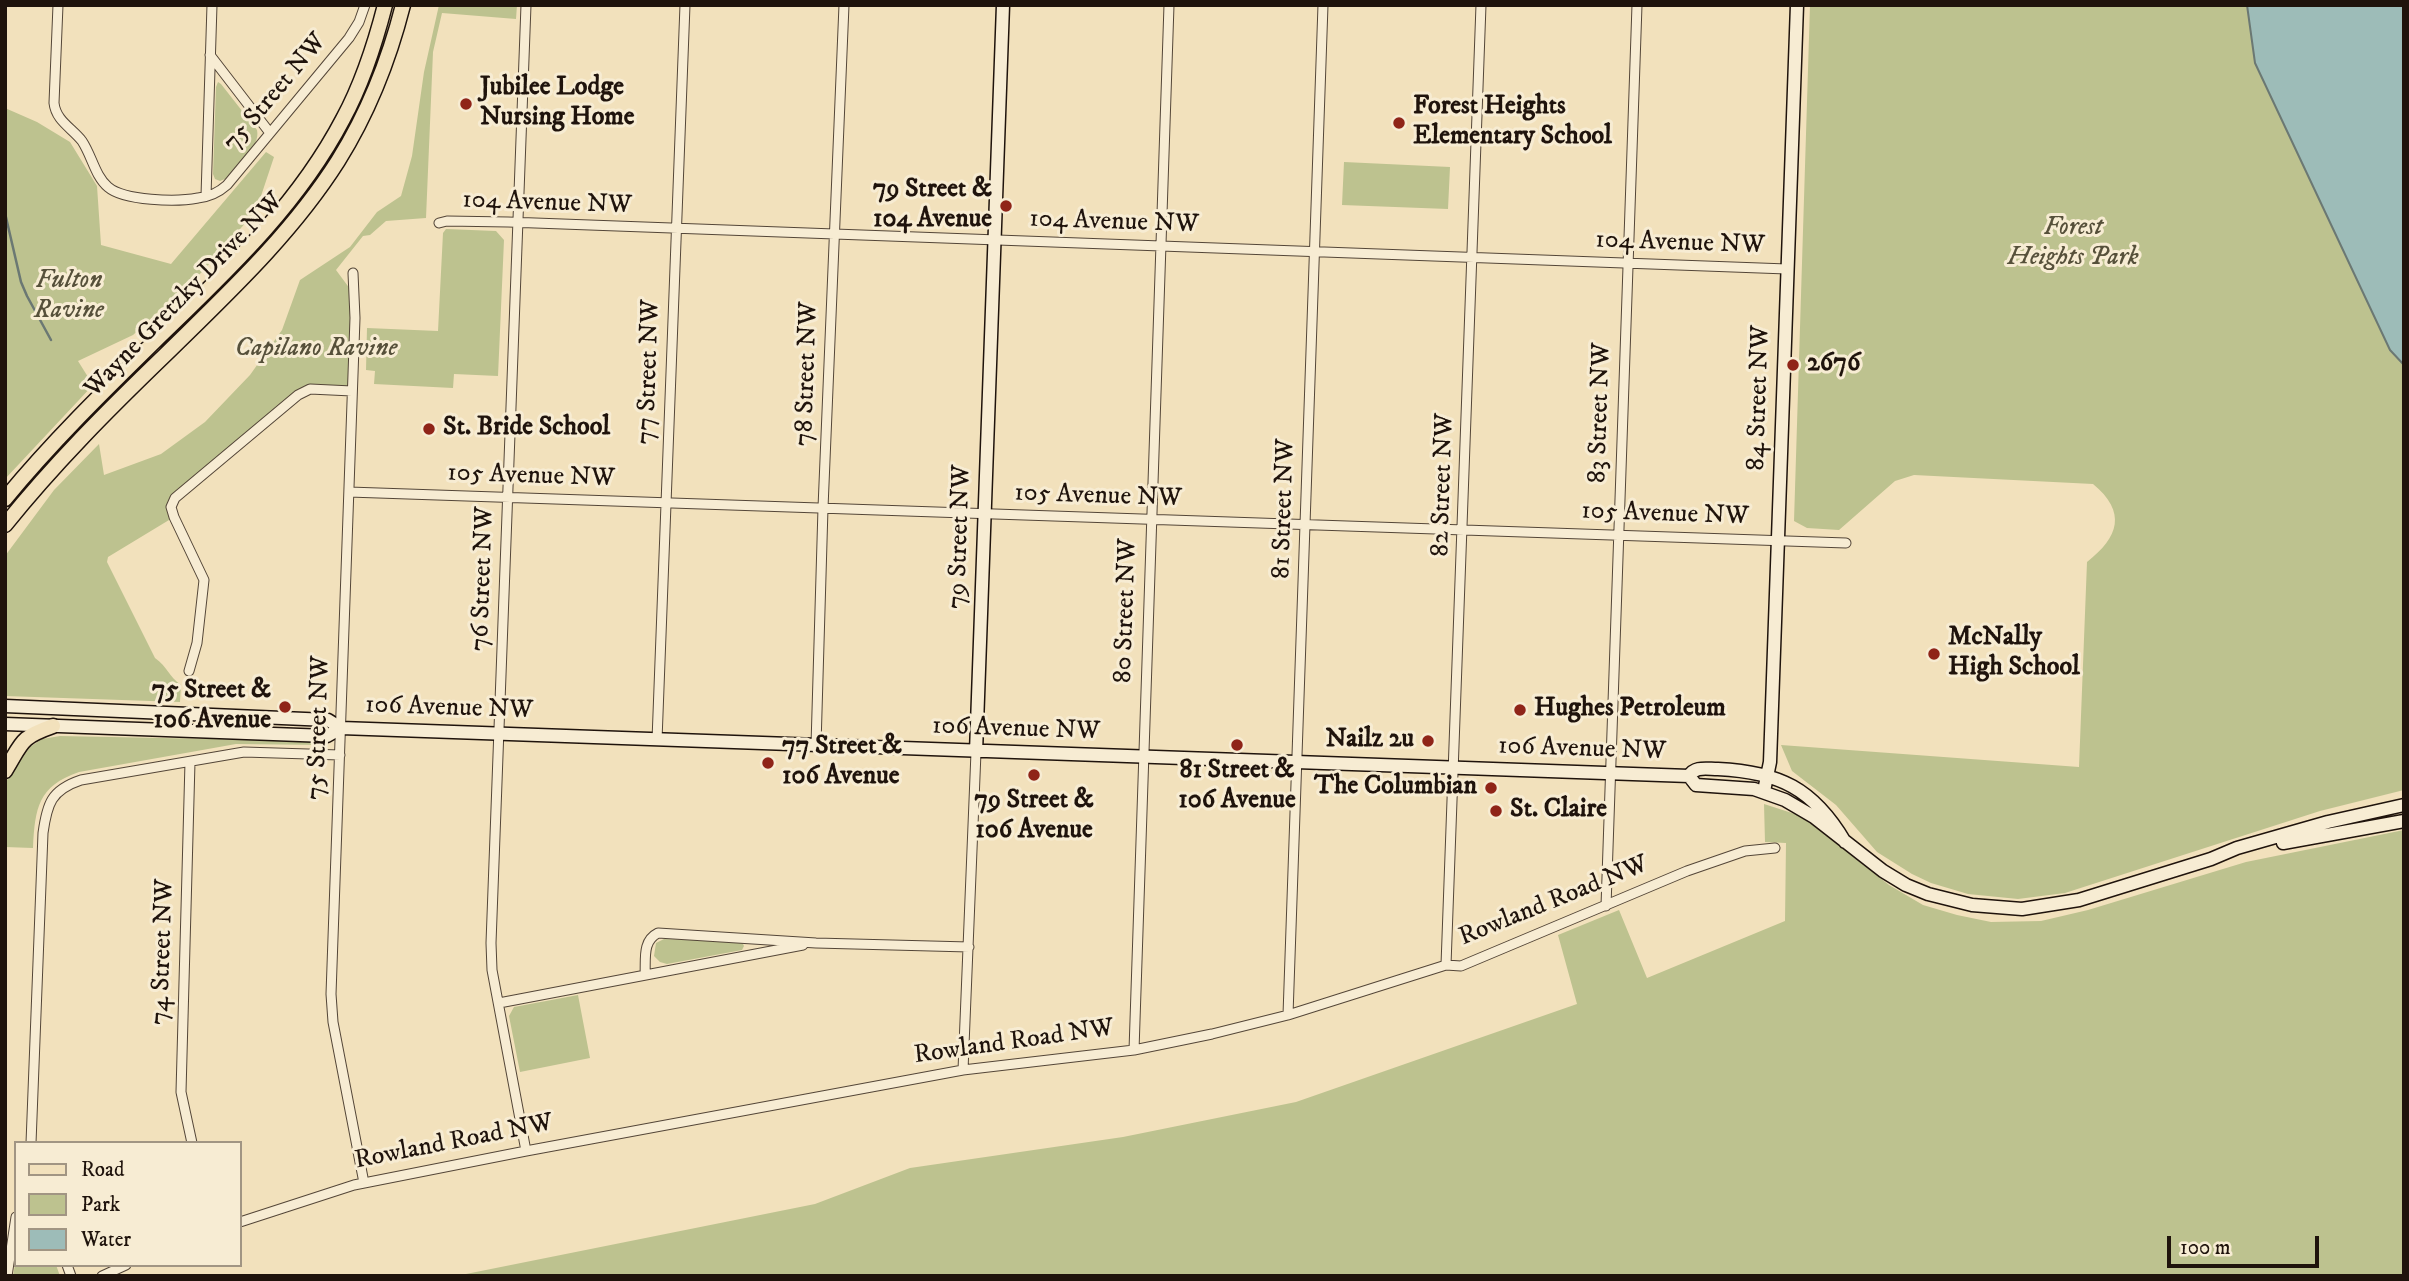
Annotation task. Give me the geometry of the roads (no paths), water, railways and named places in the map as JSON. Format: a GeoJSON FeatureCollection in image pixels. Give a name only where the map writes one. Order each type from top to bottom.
{"type":"FeatureCollection","features":[{"type":"Feature","properties":{"kind":"main road","name":"Wayne Gretzky Drive NW"},"geometry":{"type":"LineString","coordinates":[[5,499],[94,402],[240,257],[295,194],[327,146],[352,101],[369,60],[385,5]]}},
{"type":"Feature","properties":{"kind":"main road","name":"Wayne Gretzky Drive NW"},"geometry":{"type":"LineString","coordinates":[[5,525],[83,436],[253,269],[309,203],[337,162],[367,107],[389,54],[403,5]]}},
{"type":"Feature","properties":{"kind":"main road","name":"79 Street NW"},"geometry":{"type":"LineString","coordinates":[[976,752],[1003,5]]}},
{"type":"Feature","properties":{"kind":"main road","name":"84 Street NW"},"geometry":{"type":"LineString","coordinates":[[1764,791],[1768,775],[1778,540],[1797,5]]}},
{"type":"Feature","properties":{"kind":"main road","name":"106 Avenue NW"},"geometry":{"type":"LineString","coordinates":[[5,706],[328,720],[341,728],[1689,776]]}},
{"type":"Feature","properties":{"kind":"main road","name":"106 Avenue NW"},"geometry":{"type":"LineString","coordinates":[[5,724],[327,736],[341,728]]}},
{"type":"Feature","properties":{"kind":"main road"},"geometry":{"type":"LineString","coordinates":[[5,771],[22,741],[31,734],[53,726]]}},
{"type":"Feature","properties":{"kind":"main road","name":"106 Avenue NW"},"geometry":{"type":"LineString","coordinates":[[1689,776],[1693,770],[1699,768],[1768,775]]}},
{"type":"Feature","properties":{"kind":"main road"},"geometry":{"type":"LineString","coordinates":[[1768,775],[1794,787],[1815,803],[1833,822],[1845,842]]}},
{"type":"Feature","properties":{"kind":"main road","name":"106 Avenue NW"},"geometry":{"type":"LineString","coordinates":[[1689,776],[1692,782],[1702,786],[1764,791]]}},
{"type":"Feature","properties":{"kind":"main road"},"geometry":{"type":"LineString","coordinates":[[1764,791],[1814,817],[1872,864],[1906,885],[1950,901],[1997,908],[2022,909],[2059,905],[2211,859],[2331,832],[2404,821]]}},
{"type":"Feature","properties":{"kind":"main road"},"geometry":{"type":"LineString","coordinates":[[2211,859],[2237,848],[2328,822],[2404,804]]}},
{"type":"Feature","properties":{"kind":"street"},"geometry":{"type":"LineString","coordinates":[[58,5],[55,110],[59,118],[84,144],[104,183],[114,192],[128,196],[185,199],[206,196],[212,5]]}},
{"type":"Feature","properties":{"kind":"street","name":"75 Street NW"},"geometry":{"type":"LineString","coordinates":[[206,196],[227,186],[349,38],[365,5]]}},
{"type":"Feature","properties":{"kind":"street","name":"76 Street NW"},"geometry":{"type":"LineString","coordinates":[[526,5],[491,943],[492,970],[526,1151]]}},
{"type":"Feature","properties":{"kind":"street","name":"77 Street NW"},"geometry":{"type":"LineString","coordinates":[[657,740],[685,5]]}},
{"type":"Feature","properties":{"kind":"street","name":"78 Street NW"},"geometry":{"type":"LineString","coordinates":[[816,745],[844,5]]}},
{"type":"Feature","properties":{"kind":"street","name":"80 Street NW"},"geometry":{"type":"LineString","coordinates":[[1134,1050],[1169,5]]}},
{"type":"Feature","properties":{"kind":"street","name":"81 Street NW"},"geometry":{"type":"LineString","coordinates":[[1288,1015],[1323,5]]}},
{"type":"Feature","properties":{"kind":"street","name":"82 Street NW"},"geometry":{"type":"LineString","coordinates":[[1446,965],[1464,530],[1481,5]]}},
{"type":"Feature","properties":{"kind":"street","name":"83 Street NW"},"geometry":{"type":"LineString","coordinates":[[1606,906],[1637,5]]}},
{"type":"Feature","properties":{"kind":"street"},"geometry":{"type":"LineString","coordinates":[[210,55],[270,133]]}},
{"type":"Feature","properties":{"kind":"street","name":"104 Avenue NW"},"geometry":{"type":"LineString","coordinates":[[439,223],[518,223],[1787,269]]}},
{"type":"Feature","properties":{"kind":"street","name":"75 Street NW"},"geometry":{"type":"LineString","coordinates":[[354,273],[356,297],[331,994],[333,1022],[364,1183]]}},
{"type":"Feature","properties":{"kind":"street"},"geometry":{"type":"LineString","coordinates":[[189,671],[197,643],[204,580],[171,507],[175,498],[298,395],[310,389],[352,391]]}},
{"type":"Feature","properties":{"kind":"street","name":"105 Avenue NW"},"geometry":{"type":"LineString","coordinates":[[349,492],[1846,543]]}},
{"type":"Feature","properties":{"kind":"street"},"geometry":{"type":"LineString","coordinates":[[31,1141],[43,841],[46,808],[52,798],[67,785],[81,780],[244,752],[340,755]]}},
{"type":"Feature","properties":{"kind":"street","name":"79 Street NW"},"geometry":{"type":"LineString","coordinates":[[963,1070],[976,752]]}},
{"type":"Feature","properties":{"kind":"street","name":"74 Street NW"},"geometry":{"type":"LineString","coordinates":[[190,762],[181,1092],[192,1141]]}},
{"type":"Feature","properties":{"kind":"street","name":"Rowland Road NW"},"geometry":{"type":"LineString","coordinates":[[242,1221],[364,1183],[526,1151],[963,1070],[1134,1050],[1288,1015],[1446,965],[1461,966],[1699,867],[1745,851],[1775,848]]}},
{"type":"Feature","properties":{"kind":"street"},"geometry":{"type":"LineString","coordinates":[[645,975],[646,946],[650,938],[658,933],[816,943],[969,947]]}},
{"type":"Feature","properties":{"kind":"street"},"geometry":{"type":"LineString","coordinates":[[499,1003],[816,943]]}},
{"type":"Feature","properties":{"kind":"street"},"geometry":{"type":"LineString","coordinates":[[7,1276],[14,1230]]}},
{"type":"Feature","properties":{"kind":"street"},"geometry":{"type":"LineString","coordinates":[[102,1276],[122,1267]]}},
{"type":"Feature","properties":{"kind":"water"},"geometry":{"type":"Polygon","coordinates":[[[2247,5],[2404,5],[2404,365],[2390,350],[2255,63],[2247,5]]]}},
{"type":"Feature","properties":{"kind":"waterway"},"geometry":{"type":"LineString","coordinates":[[5,213],[21,282],[51,340]]}},
{"type":"Feature","properties":{"kind":"place","name":"Jubilee Lodge Nursing Home"},"geometry":{"type":"Point","coordinates":[466,104]}},
{"type":"Feature","properties":{"kind":"place","name":"Forest Heights Elementary School"},"geometry":{"type":"Point","coordinates":[1399,123]}},
{"type":"Feature","properties":{"kind":"place","name":"79 Street & 104 Avenue"},"geometry":{"type":"Point","coordinates":[1006,206]}},
{"type":"Feature","properties":{"kind":"place","name":"2676"},"geometry":{"type":"Point","coordinates":[1793,365]}},
{"type":"Feature","properties":{"kind":"place","name":"St. Bride School"},"geometry":{"type":"Point","coordinates":[429,429]}},
{"type":"Feature","properties":{"kind":"place","name":"McNally High School"},"geometry":{"type":"Point","coordinates":[1934,654]}},
{"type":"Feature","properties":{"kind":"place","name":"75 Street & 106 Avenue"},"geometry":{"type":"Point","coordinates":[285,707]}},
{"type":"Feature","properties":{"kind":"place","name":"Hughes Petroleum"},"geometry":{"type":"Point","coordinates":[1520,710]}},
{"type":"Feature","properties":{"kind":"place","name":"Nailz 2u"},"geometry":{"type":"Point","coordinates":[1428,741]}},
{"type":"Feature","properties":{"kind":"place","name":"81 Street & 106 Avenue"},"geometry":{"type":"Point","coordinates":[1237,745]}},
{"type":"Feature","properties":{"kind":"place","name":"77 Street & 106 Avenue"},"geometry":{"type":"Point","coordinates":[768,763]}},
{"type":"Feature","properties":{"kind":"place","name":"79 Street & 106 Avenue"},"geometry":{"type":"Point","coordinates":[1034,775]}},
{"type":"Feature","properties":{"kind":"place","name":"The Columbian"},"geometry":{"type":"Point","coordinates":[1491,788]}},
{"type":"Feature","properties":{"kind":"place","name":"St. Claire"},"geometry":{"type":"Point","coordinates":[1496,811]}},
{"type":"Feature","properties":{"kind":"park label","name":"Forest Heights Park"},"geometry":{"type":"Point","coordinates":[2073,244]}},
{"type":"Feature","properties":{"kind":"park label","name":"Fulton Ravine"},"geometry":{"type":"Point","coordinates":[69,297]}},
{"type":"Feature","properties":{"kind":"park label","name":"Capilano Ravine"},"geometry":{"type":"Point","coordinates":[316,350]}}]}
